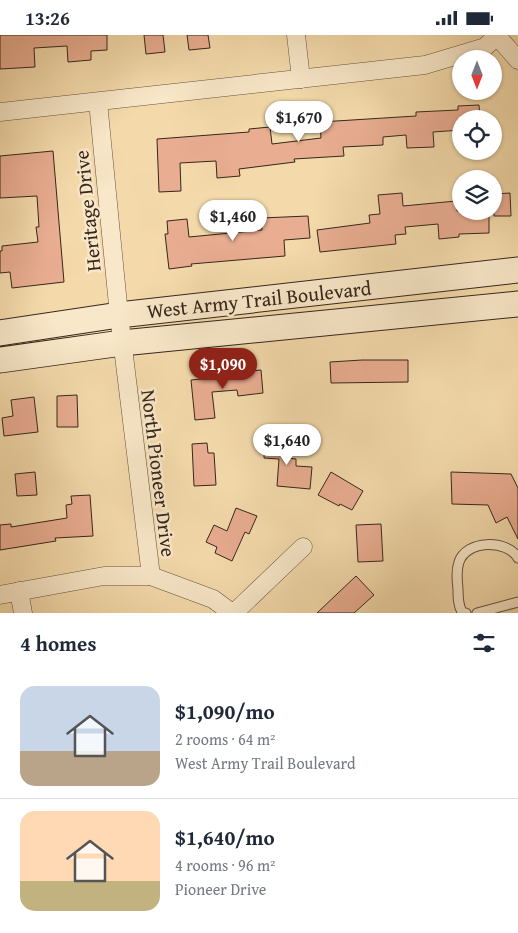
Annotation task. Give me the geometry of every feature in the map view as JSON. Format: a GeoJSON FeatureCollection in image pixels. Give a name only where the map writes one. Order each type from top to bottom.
{"type":"FeatureCollection","features":[{"type":"Feature","properties":{"kind":"main road","name":"West Army Trail Boulevard"},"geometry":{"type":"LineString","coordinates":[[0,333],[119,315],[518,270]]}},
{"type":"Feature","properties":{"kind":"main road","name":"West Army Trail Boulevard"},"geometry":{"type":"LineString","coordinates":[[0,360],[122,343],[518,304]]}},
{"type":"Feature","properties":{"kind":"street"},"geometry":{"type":"LineString","coordinates":[[296,35],[301,79]]}},
{"type":"Feature","properties":{"kind":"street"},"geometry":{"type":"LineString","coordinates":[[0,112],[425,65],[485,47],[497,36],[518,60]]}},
{"type":"Feature","properties":{"kind":"street","name":"Heritage Drive"},"geometry":{"type":"LineString","coordinates":[[98,102],[119,315]]}},
{"type":"Feature","properties":{"kind":"street","name":"North Pioneer Drive"},"geometry":{"type":"LineString","coordinates":[[119,315],[151,576],[213,599],[233,613]]}},
{"type":"Feature","properties":{"kind":"street"},"geometry":{"type":"LineString","coordinates":[[233,613],[303,547]]}},
{"type":"Feature","properties":{"kind":"street"},"geometry":{"type":"LineString","coordinates":[[0,595],[104,576],[151,576]]}},
{"type":"Feature","properties":{"kind":"street"},"geometry":{"type":"LineString","coordinates":[[19,591],[23,613]]}},
{"type":"Feature","properties":{"kind":"lane"},"geometry":{"type":"LineString","coordinates":[[466,613],[459,607],[457,576],[459,561],[469,549],[490,545],[503,545],[518,558]]}},
{"type":"Feature","properties":{"kind":"lane"},"geometry":{"type":"LineString","coordinates":[[477,613],[518,602]]}},
{"type":"Feature","properties":{"kind":"building"},"geometry":{"type":"Polygon","coordinates":[[[0,35],[107,35],[107,50],[91,51],[91,60],[68,62],[67,46],[34,48],[35,67],[0,69],[0,35]]]}},
{"type":"Feature","properties":{"kind":"building"},"geometry":{"type":"Polygon","coordinates":[[[144,35],[163,35],[165,52],[146,54],[144,35]]]}},
{"type":"Feature","properties":{"kind":"building"},"geometry":{"type":"Polygon","coordinates":[[[187,35],[208,35],[210,48],[189,50],[187,35]]]}},
{"type":"Feature","properties":{"kind":"building"},"geometry":{"type":"Polygon","coordinates":[[[479,105],[479,110],[458,110],[458,106],[479,105]]]}},
{"type":"Feature","properties":{"kind":"building"},"geometry":{"type":"Polygon","coordinates":[[[452,110],[452,131],[433,132],[434,147],[407,148],[406,135],[383,137],[383,145],[343,147],[344,156],[294,159],[295,162],[239,169],[240,176],[217,178],[216,161],[180,163],[181,191],[159,192],[157,139],[249,132],[249,129],[270,127],[272,144],[321,138],[320,122],[416,116],[416,112],[452,110]]]}},
{"type":"Feature","properties":{"kind":"building"},"geometry":{"type":"Polygon","coordinates":[[[53,151],[64,282],[12,288],[10,272],[0,273],[0,251],[2,251],[2,246],[38,242],[36,227],[39,227],[37,196],[0,198],[0,156],[53,151]]]}},
{"type":"Feature","properties":{"kind":"building"},"geometry":{"type":"Polygon","coordinates":[[[402,193],[403,206],[452,201],[452,220],[489,220],[489,233],[459,234],[459,237],[439,239],[438,224],[405,227],[406,234],[395,235],[396,244],[320,252],[317,230],[370,223],[369,215],[380,214],[378,195],[402,193]]]}},
{"type":"Feature","properties":{"kind":"building"},"geometry":{"type":"Polygon","coordinates":[[[510,193],[511,216],[502,216],[502,194],[510,193]]]}},
{"type":"Feature","properties":{"kind":"building"},"geometry":{"type":"Polygon","coordinates":[[[308,216],[310,238],[284,240],[285,256],[191,264],[192,266],[169,269],[165,234],[168,234],[167,221],[187,219],[189,237],[262,230],[261,218],[308,216]]]}},
{"type":"Feature","properties":{"kind":"building"},"geometry":{"type":"Polygon","coordinates":[[[408,360],[408,382],[331,383],[330,362],[408,360]]]}},
{"type":"Feature","properties":{"kind":"building"},"geometry":{"type":"Polygon","coordinates":[[[261,370],[263,393],[238,396],[237,390],[212,392],[215,418],[195,420],[191,380],[221,377],[221,374],[261,370]]]}},
{"type":"Feature","properties":{"kind":"building"},"geometry":{"type":"Polygon","coordinates":[[[77,395],[78,427],[57,427],[57,396],[77,395]]]}},
{"type":"Feature","properties":{"kind":"building"},"geometry":{"type":"Polygon","coordinates":[[[34,397],[38,432],[4,436],[2,418],[13,416],[11,400],[34,397]]]}},
{"type":"Feature","properties":{"kind":"building"},"geometry":{"type":"Polygon","coordinates":[[[265,438],[289,441],[288,458],[296,459],[296,466],[312,467],[310,489],[277,486],[279,459],[264,458],[265,438]]]}},
{"type":"Feature","properties":{"kind":"building"},"geometry":{"type":"Polygon","coordinates":[[[207,443],[208,453],[214,453],[216,485],[194,486],[192,444],[207,443]]]}},
{"type":"Feature","properties":{"kind":"building"},"geometry":{"type":"Polygon","coordinates":[[[35,472],[37,495],[17,496],[15,474],[35,472]]]}},
{"type":"Feature","properties":{"kind":"building"},"geometry":{"type":"Polygon","coordinates":[[[331,472],[363,491],[352,510],[340,504],[339,506],[318,495],[331,472]]]}},
{"type":"Feature","properties":{"kind":"building"},"geometry":{"type":"Polygon","coordinates":[[[451,472],[511,474],[518,488],[518,539],[507,517],[496,523],[488,505],[452,504],[451,472]]]}},
{"type":"Feature","properties":{"kind":"building"},"geometry":{"type":"Polygon","coordinates":[[[90,495],[93,536],[55,538],[56,541],[0,550],[0,525],[11,524],[11,527],[67,518],[66,505],[72,504],[71,496],[90,495]]]}},
{"type":"Feature","properties":{"kind":"building"},"geometry":{"type":"Polygon","coordinates":[[[236,508],[257,516],[249,534],[245,532],[232,561],[215,553],[217,547],[206,542],[214,525],[227,531],[236,508]]]}},
{"type":"Feature","properties":{"kind":"building"},"geometry":{"type":"Polygon","coordinates":[[[381,524],[383,561],[358,562],[356,525],[381,524]]]}},
{"type":"Feature","properties":{"kind":"building"},"geometry":{"type":"Polygon","coordinates":[[[356,576],[374,595],[354,613],[317,613],[356,576]]]}}]}
